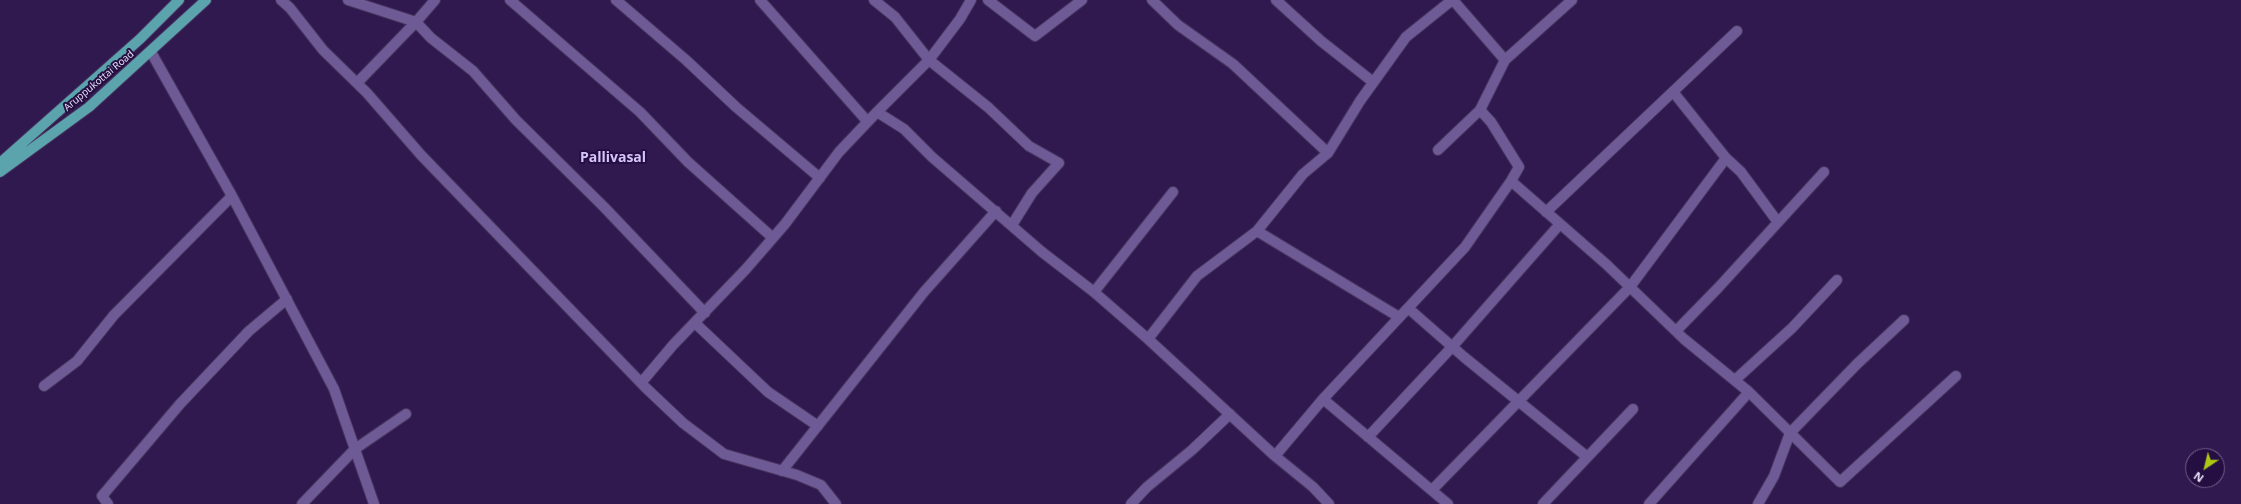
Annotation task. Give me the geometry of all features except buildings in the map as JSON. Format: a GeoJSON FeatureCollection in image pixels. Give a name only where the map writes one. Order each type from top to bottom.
{"type":"FeatureCollection","features":[{"type":"Feature","properties":{"kind":"main road","name":"Aruppukottai Road"},"geometry":{"type":"LineString","coordinates":[[0,163],[134,44],[180,0]]}},
{"type":"Feature","properties":{"kind":"main road","name":"Aruppukottai Road"},"geometry":{"type":"LineString","coordinates":[[0,172],[89,107],[151,52],[206,0]]}},
{"type":"Feature","properties":{"kind":"street"},"geometry":{"type":"LineString","coordinates":[[281,0],[290,8],[323,50],[358,83],[421,155],[641,383],[683,423],[724,454],[782,471],[821,485],[836,504]]}},
{"type":"Feature","properties":{"kind":"street"},"geometry":{"type":"LineString","coordinates":[[348,0],[416,22],[431,38],[473,70],[516,120],[604,207],[705,313]]}},
{"type":"Feature","properties":{"kind":"street"},"geometry":{"type":"LineString","coordinates":[[358,83],[435,0]]}},
{"type":"Feature","properties":{"kind":"street"},"geometry":{"type":"LineString","coordinates":[[510,0],[640,112],[688,162],[773,238]]}},
{"type":"Feature","properties":{"kind":"street"},"geometry":{"type":"LineString","coordinates":[[616,0],[686,60],[736,107],[820,178]]}},
{"type":"Feature","properties":{"kind":"street"},"geometry":{"type":"LineString","coordinates":[[760,0],[868,121]]}},
{"type":"Feature","properties":{"kind":"street"},"geometry":{"type":"LineString","coordinates":[[874,0],[895,17],[929,60],[989,108],[1029,146],[1059,163],[1032,192],[1012,225]]}},
{"type":"Feature","properties":{"kind":"street"},"geometry":{"type":"LineString","coordinates":[[641,383],[773,238],[839,152],[876,112],[929,60],[960,19],[971,0]]}},
{"type":"Feature","properties":{"kind":"street"},"geometry":{"type":"LineString","coordinates":[[988,0],[1036,36],[1082,0]]}},
{"type":"Feature","properties":{"kind":"street"},"geometry":{"type":"LineString","coordinates":[[1152,0],[1178,25],[1232,64],[1328,153]]}},
{"type":"Feature","properties":{"kind":"street"},"geometry":{"type":"LineString","coordinates":[[1276,0],[1321,41],[1374,82]]}},
{"type":"Feature","properties":{"kind":"street"},"geometry":{"type":"LineString","coordinates":[[1148,339],[1197,276],[1257,231],[1303,174],[1328,153],[1374,82],[1406,37],[1453,0],[1505,60]]}},
{"type":"Feature","properties":{"kind":"street"},"geometry":{"type":"LineString","coordinates":[[1438,150],[1480,110],[1505,60],[1572,0]]}},
{"type":"Feature","properties":{"kind":"street"},"geometry":{"type":"LineString","coordinates":[[1546,212],[1674,93],[1737,31]]}},
{"type":"Feature","properties":{"kind":"street"},"geometry":{"type":"LineString","coordinates":[[151,52],[232,196],[334,389],[374,504]]}},
{"type":"Feature","properties":{"kind":"street"},"geometry":{"type":"LineString","coordinates":[[1674,93],[1726,158],[1741,172],[1777,222]]}},
{"type":"Feature","properties":{"kind":"street"},"geometry":{"type":"LineString","coordinates":[[1275,456],[1324,399],[1465,247],[1511,181],[1519,167],[1492,122],[1480,110]]}},
{"type":"Feature","properties":{"kind":"street"},"geometry":{"type":"LineString","coordinates":[[876,112],[904,129],[932,157],[1094,292],[1148,339],[1275,456],[1313,487],[1329,504]]}},
{"type":"Feature","properties":{"kind":"street"},"geometry":{"type":"LineString","coordinates":[[1432,490],[1518,400],[1630,287],[1726,158]]}},
{"type":"Feature","properties":{"kind":"street"},"geometry":{"type":"LineString","coordinates":[[1676,331],[1718,288],[1824,172]]}},
{"type":"Feature","properties":{"kind":"street"},"geometry":{"type":"LineString","coordinates":[[1511,181],[1630,287],[1676,331],[1749,392],[1840,482],[1956,376]]}},
{"type":"Feature","properties":{"kind":"street"},"geometry":{"type":"LineString","coordinates":[[1094,292],[1173,192]]}},
{"type":"Feature","properties":{"kind":"street"},"geometry":{"type":"LineString","coordinates":[[44,386],[77,360],[114,315],[232,196]]}},
{"type":"Feature","properties":{"kind":"street"},"geometry":{"type":"LineString","coordinates":[[782,471],[847,387],[924,292],[996,211]]}},
{"type":"Feature","properties":{"kind":"street"},"geometry":{"type":"LineString","coordinates":[[1368,437],[1452,347],[1560,224]]}},
{"type":"Feature","properties":{"kind":"street"},"geometry":{"type":"LineString","coordinates":[[1257,231],[1399,317]]}},
{"type":"Feature","properties":{"kind":"street"},"geometry":{"type":"LineString","coordinates":[[1735,380],[1792,328],[1837,280]]}},
{"type":"Feature","properties":{"kind":"street"},"geometry":{"type":"LineString","coordinates":[[108,504],[102,496],[180,404],[249,331],[287,299]]}},
{"type":"Feature","properties":{"kind":"street"},"geometry":{"type":"LineString","coordinates":[[1408,308],[1452,347],[1586,456]]}},
{"type":"Feature","properties":{"kind":"street"},"geometry":{"type":"LineString","coordinates":[[1758,504],[1774,476],[1790,433],[1857,364],[1904,320]]}},
{"type":"Feature","properties":{"kind":"street"},"geometry":{"type":"LineString","coordinates":[[695,323],[768,392],[818,426]]}},
{"type":"Feature","properties":{"kind":"street"},"geometry":{"type":"LineString","coordinates":[[1649,504],[1749,392]]}},
{"type":"Feature","properties":{"kind":"street"},"geometry":{"type":"LineString","coordinates":[[1324,399],[1448,504]]}},
{"type":"Feature","properties":{"kind":"street"},"geometry":{"type":"LineString","coordinates":[[1542,504],[1586,456],[1633,409]]}},
{"type":"Feature","properties":{"kind":"street"},"geometry":{"type":"LineString","coordinates":[[302,504],[355,449],[406,414]]}},
{"type":"Feature","properties":{"kind":"street"},"geometry":{"type":"LineString","coordinates":[[1131,504],[1147,487],[1192,450],[1230,414]]}},
{"type":"Feature","properties":{"kind":"district","name":"Pallivasal"},"geometry":{"type":"Point","coordinates":[613,158]}}]}
